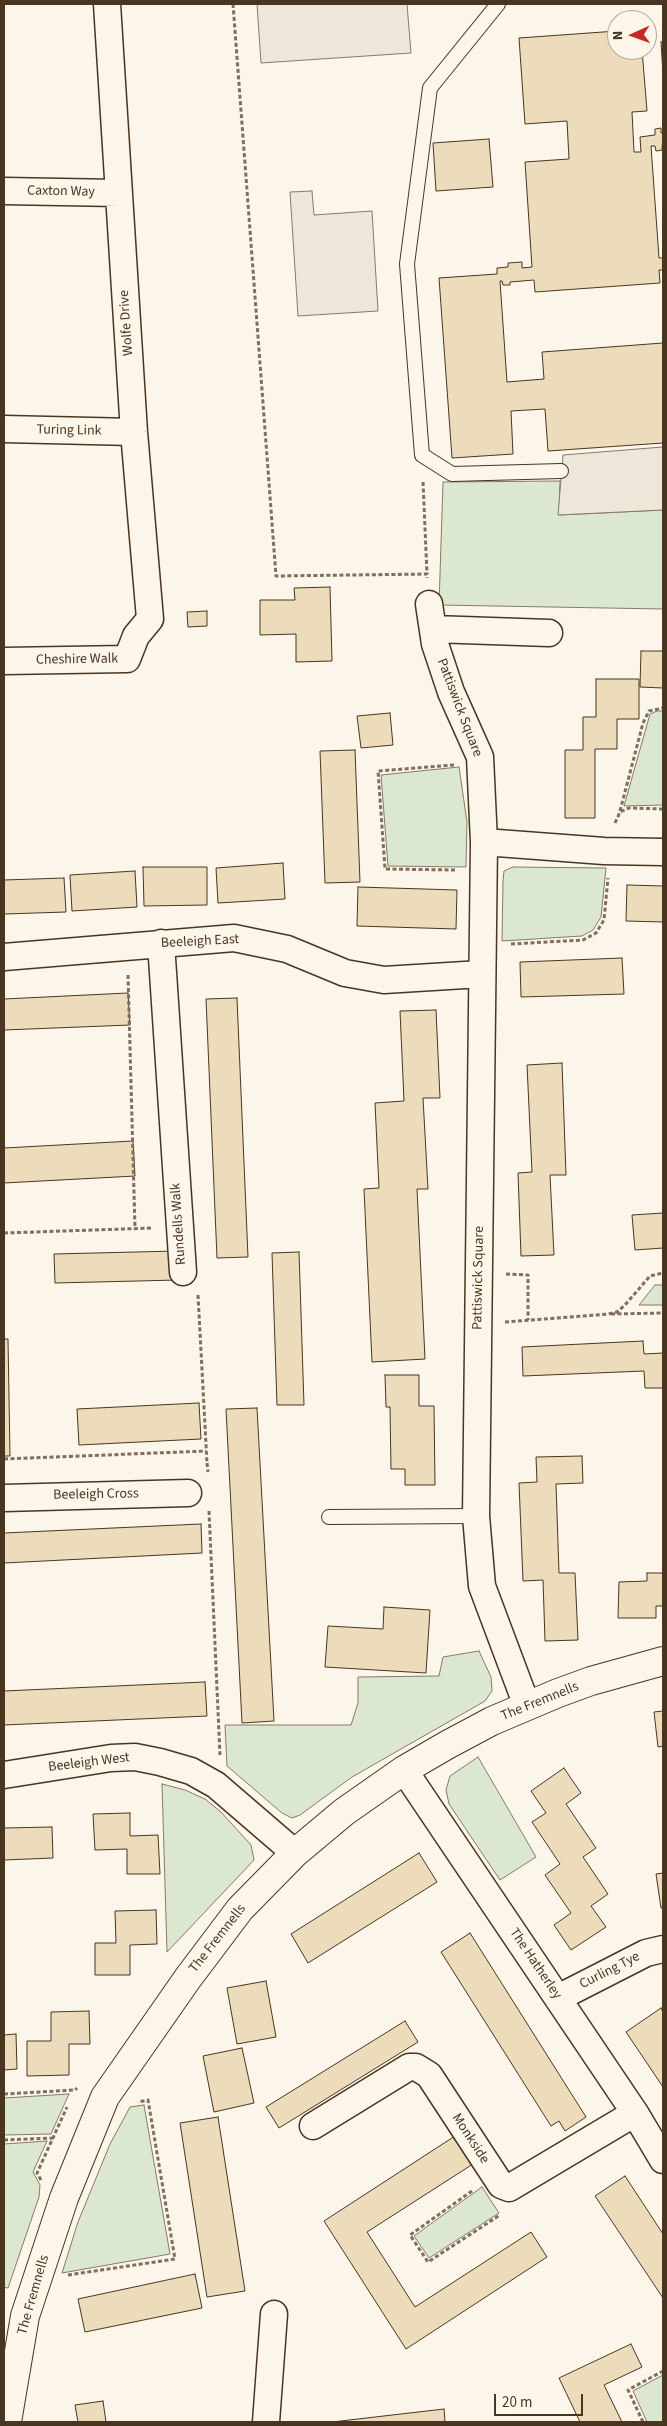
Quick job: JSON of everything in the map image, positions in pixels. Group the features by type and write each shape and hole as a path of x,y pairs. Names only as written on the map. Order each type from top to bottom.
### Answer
{"street":[{"name":"Wolfe Drive","path":"107,4 134,432 150,619 136,636"},
{"name":"Caxton Way","path":"4,192 118,193"},
{"name":"Turing Link","path":"4,429 134,432"},
{"path":"431,617 549,633"},
{"name":"Pattiswick Square","path":"431,617 435,644 452,692 480,757 484,842 476,1516 482,1586 527,1706"},
{"name":"Cheshire Walk","path":"4,661 127,659 136,636"},
{"path":"484,842 604,851 663,852"},
{"name":"Beeleigh East","path":"4,957 234,938 257,941 287,949 345,973 384,980 481,974"},
{"name":"Rundells Walk","path":"161,943 182,1272"},
{"name":"Beeleigh Cross","path":"4,1498 201,1492"},
{"name":"The Fremnells","path":"7,2422 26,2316 64,2198 105,2097 188,1978 240,1909 295,1853 344,1812 404,1770 492,1721 527,1706 591,1681 663,1661"},
{"name":"Beeleigh West","path":"4,1774 111,1758 135,1757 160,1762 191,1772 216,1785 295,1853"},
{"name":"The Hatherley","path":"404,1770 635,2113 663,2160"},
{"name":"Curling Tye","path":"558,1998 646,1953 663,1949"},
{"name":"Monkside","path":"313,2126 409,2067 416,2068 429,2075 501,2185 509,2188 635,2113"},
{"path":"266,2422 274,2314"}],"lane":[{"path":"498,4 430,88 407,264 422,455 452,474 561,471"},
{"path":"329,1517 476,1516"}],"path":[{"path":"233,4 276,576 427,574"},
{"path":"422,455 427,574 431,617"},
{"path":"614,826 620,812 643,723 649,711 663,708"},
{"path":"460,765 378,771 384,869 460,870"},
{"path":"620,812 629,808 663,809"},
{"path":"509,944 583,940 596,933 604,920 609,874"},
{"path":"128,969 135,1229"},
{"path":"4,1234 160,1228"},
{"path":"502,1267 503,1274 528,1275 528,1320"},
{"name":"Rundells Walk","path":"182,1272 198,1287 207,1463 201,1492 220,1759"},
{"path":"608,1314 616,1312 625,1305 650,1276 663,1273"},
{"path":"500,1323 608,1314 663,1313"},
{"path":"4,1459 206,1452"},
{"path":"201,1492 207,1463"},
{"path":"67,2276 175,2258 148,2100 133,2102"},
{"path":"4,2140 53,2138"},
{"path":"475,2189 410,2235 428,2262 502,2214"},
{"path":"642,2422 628,2390 663,2371"}],"green space":[{"path":"560,481 559,515 663,510 663,609 439,605 443,482"},
{"path":"663,711 663,805 624,806 650,714"},
{"path":"459,767 467,822 466,867 388,866 381,775"},
{"path":"513,867 606,868 601,917 593,930 582,936 502,941 504,871"},
{"path":"655,1285 663,1285 663,1305 639,1305"},
{"path":"479,1651 491,1677 492,1691 485,1701 352,1777 300,1815 292,1818 282,1813 227,1766 225,1725 351,1725 358,1703 358,1677 439,1676 443,1657"},
{"path":"478,1757 536,1857 500,1880 449,1804 446,1790 450,1776"},
{"path":"162,1784 185,1790 205,1799 221,1812 251,1845 254,1860 167,1952"},
{"path":"69,2094 51,2134 4,2135 4,2098"},
{"path":"144,2105 170,2254 62,2273 78,2222 110,2144 130,2107"},
{"path":"47,2141 33,2172 40,2185 39,2197 8,2288 4,2287 4,2144"},
{"path":"482,2187 499,2213 429,2258 414,2236"},
{"path":"663,2375 663,2422 647,2422 633,2391"}],"shaded area":[{"path":"257,4 407,4 411,53 261,63"},
{"path":"312,191 314,215 372,211 378,311 298,316 290,192"},
{"path":"663,447 663,510 558,515 563,455"}],"building":[{"path":"607,32 607,60 643,60 647,111 632,112 634,152 641,152 640,137 655,135 655,129 661,128 661,133 663,133 662,150 656,151 655,146 651,146 659,258 663,258 663,270 659,270 660,283 535,292 534,280 510,282 510,285 503,285 502,281 500,281 507,382 544,379 542,352 663,343 663,443 548,451 545,409 511,411 513,454 452,458 439,278 497,274 497,268 508,267 508,263 522,262 522,268 532,267 525,162 569,159 567,121 525,124 519,38"},
{"path":"661,42 663,42 663,74"},
{"path":"489,139 493,187 436,191 433,143"},
{"path":"330,587 332,661 296,662 296,634 260,635 260,600 295,600 294,588"},
{"path":"207,611 207,626 188,627 187,612"},
{"path":"641,651 663,651 663,688 640,687"},
{"path":"596,679 639,679 639,719 617,719 617,749 595,749 595,818 565,818 565,750 583,750 583,717 596,717"},
{"path":"390,713 393,745 361,748 357,716"},
{"path":"355,750 360,882 325,883 320,751"},
{"path":"283,863 285,899 218,903 216,868"},
{"path":"143,867 207,867 207,905 144,906"},
{"path":"135,871 137,907 72,911 70,875"},
{"path":"64,878 66,912 4,914 4,880"},
{"path":"627,885 663,886 663,922 626,921"},
{"path":"358,887 457,890 456,929 357,926"},
{"path":"622,958 624,994 521,997 520,962"},
{"path":"128,993 130,1025 4,1030 4,999"},
{"path":"237,998 248,1257 217,1258 206,999"},
{"path":"436,1010 440,1098 423,1098 428,1189 417,1189 425,1359 372,1362 364,1189 379,1188 375,1103 404,1101 400,1011"},
{"path":"562,1063 566,1175 550,1175 554,1255 521,1256 518,1173 532,1172 527,1065"},
{"path":"133,1141 135,1176 4,1183 4,1148"},
{"path":"663,1213 663,1248 635,1250 632,1215"},
{"path":"177,1251 178,1280 55,1283 54,1254"},
{"path":"299,1252 304,1405 277,1405 272,1253"},
{"path":"4,1339 8,1339 10,1456 4,1456"},
{"path":"643,1341 644,1354 663,1353 663,1388 645,1388 644,1371 523,1376 522,1347"},
{"path":"385,1375 419,1375 419,1406 434,1406 435,1485 405,1485 405,1469 391,1469 390,1407 386,1407"},
{"path":"199,1403 201,1439 79,1445 77,1409"},
{"path":"257,1408 274,1721 242,1723 226,1409"},
{"path":"582,1456 583,1483 556,1484 559,1573 575,1573 578,1640 545,1641 543,1580 523,1581 519,1483 537,1482 536,1457"},
{"path":"201,1524 202,1553 4,1563 4,1533"},
{"path":"647,1573 663,1573 663,1606 656,1606 656,1618 618,1618 619,1582 647,1581"},
{"path":"384,1607 430,1610 426,1673 325,1667 328,1626 383,1629"},
{"path":"205,1682 207,1716 4,1725 4,1691"},
{"path":"663,1711 663,1746 658,1747 654,1712"},
{"path":"564,1768 581,1793 566,1804 596,1848 583,1857 608,1894 591,1906 606,1927 571,1950 554,1925 571,1913 545,1875 560,1864 532,1822 546,1813 531,1791"},
{"path":"130,1813 130,1836 158,1835 160,1874 127,1874 127,1849 95,1850 93,1814"},
{"path":"52,1827 53,1858 4,1860 4,1828"},
{"path":"419,1853 437,1882 308,1963 291,1934"},
{"path":"663,1873 663,1908 661,1908 656,1874"},
{"path":"156,1910 157,1944 130,1945 130,1975 95,1975 95,1943 116,1943 115,1911"},
{"path":"470,1933 586,2117 565,2131 559,2121 551,2126 441,1952"},
{"path":"266,1981 276,2037 237,2044 227,1988"},
{"path":"661,2008 663,2012 663,2087 626,2032"},
{"path":"89,2011 90,2044 69,2044 69,2075 27,2076 27,2041 51,2041 51,2012"},
{"path":"405,2021 418,2042 279,2128 266,2107"},
{"path":"16,2034 17,2069 4,2070 4,2035"},
{"path":"242,2048 254,2103 214,2112 203,2056"},
{"path":"218,2117 245,2291 207,2297 180,2123"},
{"path":"455,2136 473,2164 367,2232 415,2307 531,2232 547,2257 406,2349 324,2221"},
{"path":"625,2176 663,2234 663,2298 595,2196"},
{"path":"195,2274 202,2308 85,2332 78,2299"},
{"path":"631,2344 642,2367 604,2385 622,2422 580,2422 559,2378"},
{"path":"103,2401 106,2422 78,2422 75,2405"},
{"path":"444,2409 445,2422 332,2422"}]}
